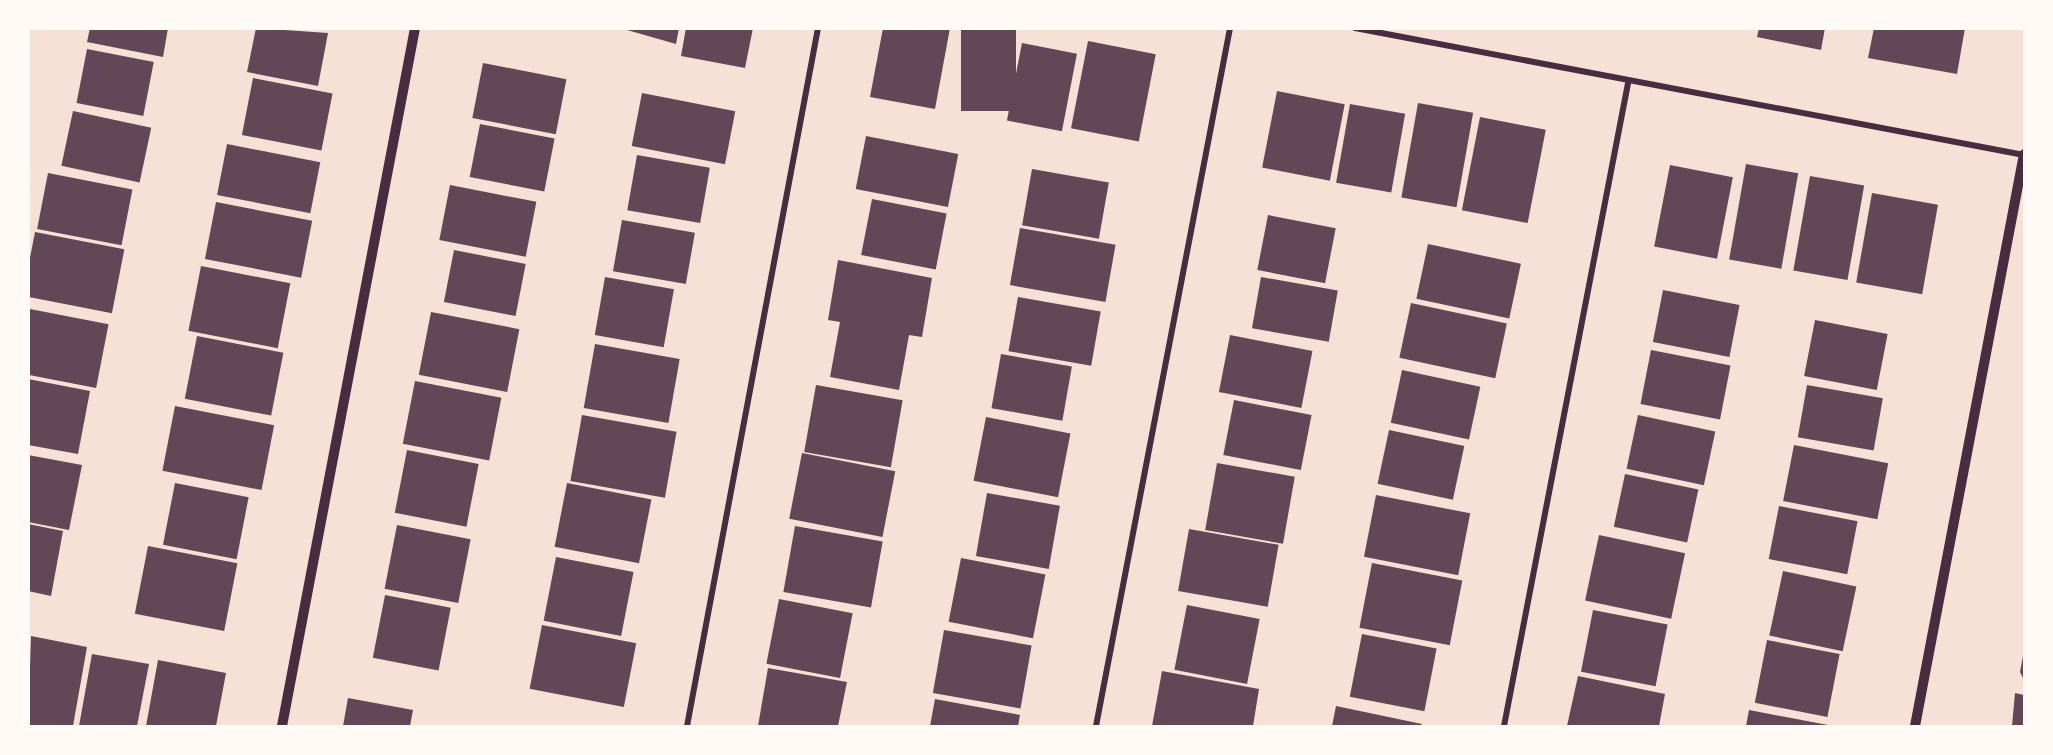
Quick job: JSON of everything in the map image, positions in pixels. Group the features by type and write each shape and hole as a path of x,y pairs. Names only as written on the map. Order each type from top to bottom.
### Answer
{"street":[{"path":"282,726 416,28"},
{"path":"687,726 818,28"},
{"path":"1096,726 1230,28"},
{"path":"1355,28 1629,83 2024,154 1915,726"},
{"path":"1504,726 1629,83"}],"building":[{"path":"90,28 168,28 163,57 87,42"},
{"path":"256,28 328,33 318,86 247,72"},
{"path":"620,28 679,28 676,44"},
{"path":"686,28 753,28 745,68 681,56"},
{"path":"883,28 950,28 935,109 870,97"},
{"path":"961,28 1016,28 1016,111 961,111"},
{"path":"1759,28 1825,28 1821,50 1757,37"},
{"path":"1874,28 1965,28 1957,74 1868,58"},
{"path":"1088,41 1156,54 1139,142 1071,128"},
{"path":"1022,43 1077,54 1062,131 1007,121"},
{"path":"87,49 154,62 143,116 77,103"},
{"path":"483,63 566,79 556,134 472,118"},
{"path":"253,78 333,93 321,150 242,135"},
{"path":"1277,91 1345,104 1330,181 1262,168"},
{"path":"642,93 735,111 725,164 632,146"},
{"path":"1418,103 1473,113 1456,207 1401,198"},
{"path":"1350,104 1405,114 1391,193 1336,183"},
{"path":"73,111 151,128 140,182 61,166"},
{"path":"1480,117 1546,130 1528,223 1462,210"},
{"path":"480,124 555,139 544,192 470,177"},
{"path":"866,136 958,154 948,207 856,189"},
{"path":"227,144 320,162 310,213 217,195"},
{"path":"637,155 710,168 700,223 627,210"},
{"path":"1746,164 1798,173 1781,269 1729,260"},
{"path":"1670,165 1733,177 1717,259 1654,246"},
{"path":"1032,169 1109,183 1099,239 1022,225"},
{"path":"48,173 132,189 122,245 37,229"},
{"path":"1810,176 1864,186 1847,280 1793,271"},
{"path":"450,185 536,202 526,257 439,240"},
{"path":"1872,193 1938,205 1922,294 1856,283"},
{"path":"872,199 947,214 936,269 861,255"},
{"path":"216,202 312,221 301,278 205,259"},
{"path":"1268,215 1336,228 1325,283 1257,270"},
{"path":"622,220 695,233 686,284 613,271"},
{"path":"1020,228 1116,245 1105,302 1010,285"},
{"path":"35,232 124,249 112,313 28,297 28,268"},
{"path":"1428,244 1521,264 1509,319 1416,299"},
{"path":"454,250 526,264 516,316 444,302"},
{"path":"838,260 932,278 922,337 909,335 899,390 830,377 840,322 828,320"},
{"path":"201,266 290,283 278,348 188,331"},
{"path":"605,277 674,289 664,347 595,335"},
{"path":"1261,277 1338,291 1329,342 1252,328"},
{"path":"1663,290 1740,305 1729,357 1653,342"},
{"path":"1018,297 1101,312 1091,366 1008,351"},
{"path":"1411,303 1507,323 1495,378 1399,358"},
{"path":"30,309 109,324 96,388 28,375"},
{"path":"431,312 519,329 507,392 419,375"},
{"path":"1815,320 1888,334 1877,390 1804,376"},
{"path":"1230,335 1312,351 1301,408 1219,392"},
{"path":"197,336 283,353 271,416 185,399"},
{"path":"595,344 680,359 668,423 584,408"},
{"path":"1651,350 1731,365 1720,419 1641,404"},
{"path":"1001,354 1072,367 1062,421 991,408"},
{"path":"1402,370 1480,387 1469,439 1391,423"},
{"path":"28,379 90,391 78,454 28,445"},
{"path":"415,381 501,398 489,461 403,444"},
{"path":"816,385 903,400 891,467 804,452"},
{"path":"1807,385 1883,398 1874,451 1798,437"},
{"path":"1234,400 1312,415 1301,470 1223,455"},
{"path":"175,406 274,425 262,490 162,471"},
{"path":"582,415 677,432 665,498 570,481"},
{"path":"1638,415 1715,431 1704,485 1627,469"},
{"path":"986,417 1070,433 1058,497 974,481"},
{"path":"1389,430 1464,446 1453,500 1378,484"},
{"path":"1794,445 1888,463 1877,519 1783,501"},
{"path":"407,450 479,464 466,527 395,513"},
{"path":"802,453 895,471 882,537 789,519"},
{"path":"28,455 82,465 69,530 28,522"},
{"path":"1217,463 1295,477 1283,544 1205,530"},
{"path":"1625,474 1698,490 1687,542 1614,527"},
{"path":"175,483 249,497 237,559 163,545"},
{"path":"567,483 651,499 639,563 555,547"},
{"path":"987,493 1060,506 1049,569 976,556"},
{"path":"1376,495 1470,513 1458,575 1364,557"},
{"path":"1779,506 1858,521 1847,574 1769,559"},
{"path":"28,524 63,531 51,596 28,591"},
{"path":"397,525 471,539 458,603 385,589"},
{"path":"795,526 883,541 871,607 783,592"},
{"path":"1189,529 1279,545 1268,607 1178,591"},
{"path":"1599,535 1685,553 1671,619 1585,601"},
{"path":"148,546 237,563 224,631 135,614"},
{"path":"556,557 634,572 621,636 544,621"},
{"path":"961,558 1045,574 1033,638 949,622"},
{"path":"1372,563 1462,581 1450,645 1359,628"},
{"path":"1783,571 1856,587 1843,651 1769,636"},
{"path":"385,595 451,608 439,671 373,658"},
{"path":"779,599 853,613 840,678 766,664"},
{"path":"1187,605 1260,619 1247,684 1174,670"},
{"path":"1593,610 1668,625 1656,686 1581,672"},
{"path":"542,625 636,643 624,707 530,689"},
{"path":"944,630 1032,645 1021,708 933,693"},
{"path":"1362,634 1437,649 1424,711 1350,697"},
{"path":"31,636 87,647 73,726 28,726"},
{"path":"1767,640 1840,654 1827,717 1755,703"},
{"path":"92,654 149,664 137,726 79,726"},
{"path":"2024,656 2024,680 2020,672"},
{"path":"158,660 226,673 216,726 146,726"},
{"path":"768,668 847,682 838,726 758,726"},
{"path":"1162,671 1259,689 1253,726 1152,726"},
{"path":"1578,676 1665,694 1659,726 1567,726"},
{"path":"2015,693 2024,695 2024,726 2012,726"},
{"path":"348,698 413,710 410,726 343,726"},
{"path":"935,699 1020,715 1018,726 930,726"},
{"path":"1336,706 1422,724 1421,726 1332,726"},
{"path":"1749,710 1828,725 1828,726 1746,726"}]}
